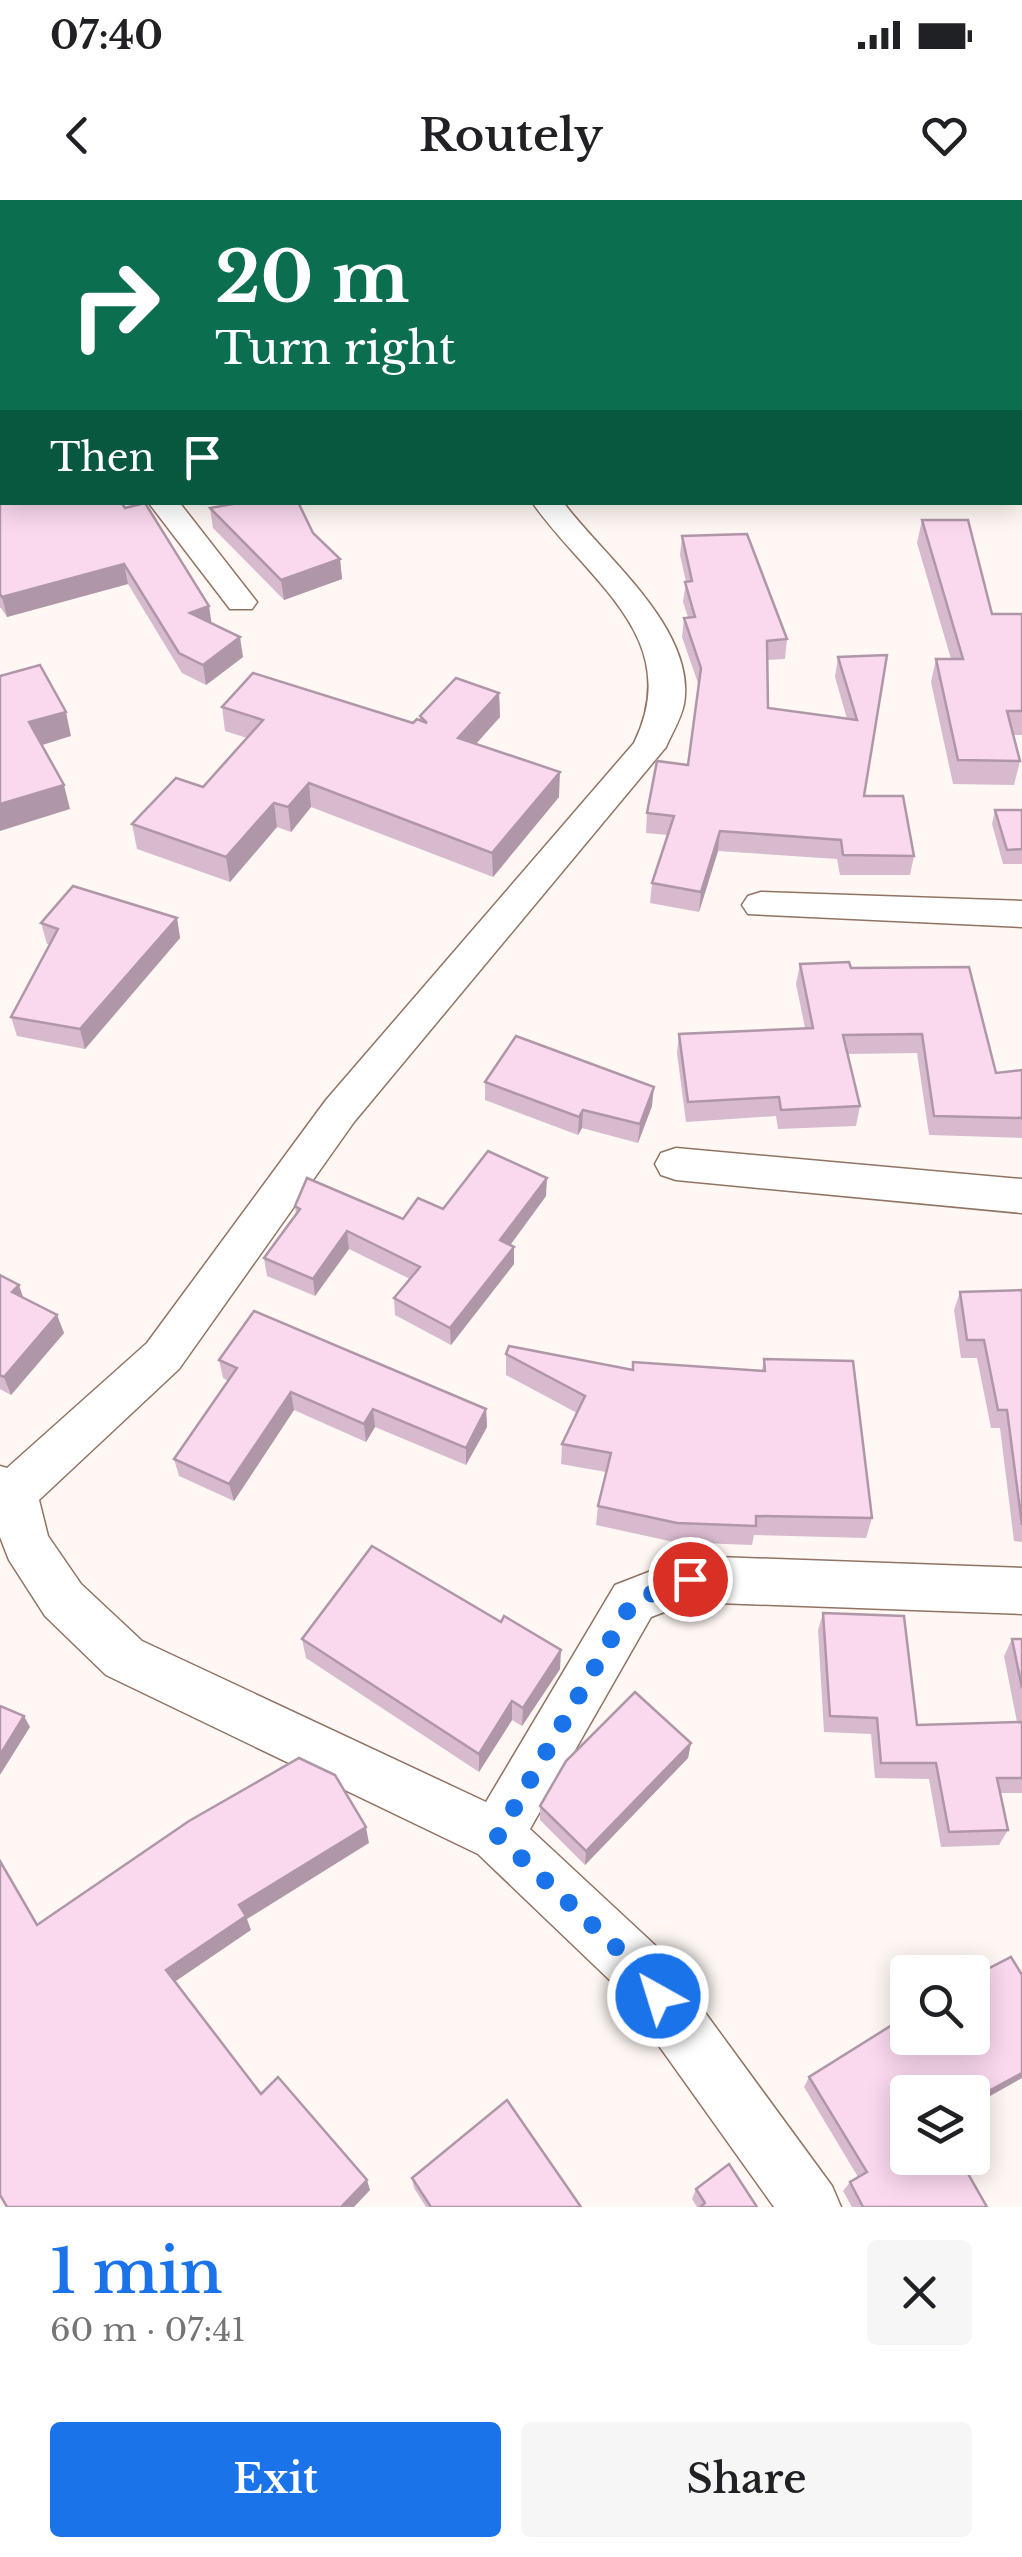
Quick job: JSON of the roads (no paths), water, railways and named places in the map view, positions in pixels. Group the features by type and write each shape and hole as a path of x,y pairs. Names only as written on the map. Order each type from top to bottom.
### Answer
{"street":[{"path":"165,505 242,602"},
{"path":"551,505 616,578 658,641 668,700 649,748 340,1111 163,1356 6,1490 26,1544 54,1586 124,1658 498,1836 637,1967 812,2207"},
{"path":"761,905 1022,914"},
{"path":"676,1164 1022,1196"},
{"path":"498,1836 633,1601 690,1579 1022,1591"}]}
